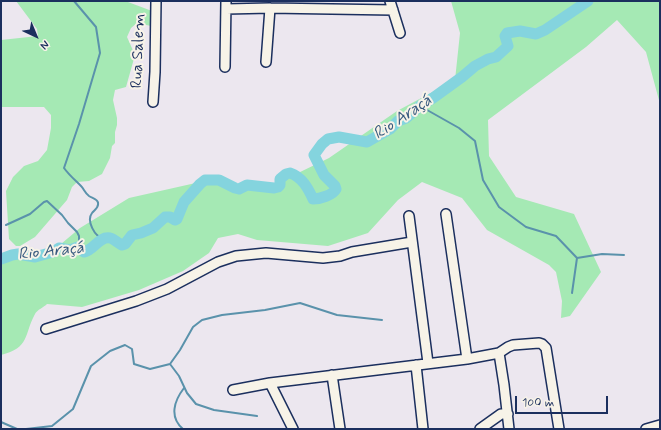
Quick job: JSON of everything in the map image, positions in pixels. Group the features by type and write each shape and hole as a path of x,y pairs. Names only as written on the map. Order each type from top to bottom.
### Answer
{"street":[{"name":"Rua Salem","path":"153,102 156,1"},
{"path":"226,67 226,5 270,8 391,5 400,33"},
{"path":"266,62 270,8"},
{"path":"446,214 466,358"},
{"path":"409,216 428,363"},
{"path":"46,329 136,301 167,289 218,262 236,256 266,253 324,258 412,242"},
{"path":"233,390 270,383 466,358 499,353 513,345 539,344 546,348 560,429"},
{"path":"499,353 504,378 509,429"},
{"path":"416,365 423,429"},
{"path":"332,375 340,429"},
{"path":"270,383 293,429"},
{"path":"480,429 501,414 508,414"},
{"path":"646,429 660,425"}],"green space":[{"path":"16,1 115,1 128,2 152,11 151,26 137,23 131,28 127,37 135,55 126,87 115,90 113,100 117,125 115,132 115,143 112,146 110,158 102,174 89,181 77,182 72,187 67,200 35,237 20,246 16,246 9,239 6,191 13,177 24,166 38,161 47,150 51,128 51,115 44,107 1,107 1,40 38,36 37,29"},
{"path":"451,1 660,1 660,104 646,52 617,20 586,47 488,120 489,156 516,197 574,214 601,272 570,316 561,318 562,301 556,272 549,265 487,230 462,198 422,182 398,200 368,233 328,246 257,240 238,234 218,238 209,253 183,271 139,290 82,307 47,304 35,314 22,344 10,352 1,355 1,258 8,254 55,249 80,228 129,198 209,180 265,189 329,158 397,111 455,80 460,33"}],"waterway":[{"path":"74,1 96,27 100,53 64,168 88,195 98,202 98,206 90,216 90,220 94,232 103,238"},
{"name":"Rio Araçá","path":"1,259 18,254 35,257 53,252 59,248 70,250 78,247 84,252 88,251 106,238 110,238 122,245 125,244 132,235 153,228 165,217 170,217 175,220 177,219 184,202 205,180 219,180 239,189 247,185 274,188 280,185 280,179 286,174 290,173 301,180 307,187 313,199 326,196 336,189 324,175 314,155 322,144 328,139 339,137 367,142 390,129 398,121 406,118 475,66 488,59 496,57 508,46 505,36 507,33 520,31 536,34 545,30 588,1"},
{"path":"420,106 459,128 475,141 483,180 499,207 526,227 556,236 577,258 572,293"},
{"path":"6,225 30,214 47,201 77,232 79,236 79,248"},
{"path":"577,258 602,254 624,255"},
{"path":"26,429 52,426 73,409 91,366 110,351 125,345 132,349 134,364 150,369 170,364 193,327 202,320 222,315 265,310 300,303 337,315 382,320"},
{"path":"170,364 179,376 187,393 196,404 214,410 257,416"},
{"path":"183,429 176,419 174,409 184,388"},
{"path":"1,422 17,429"}]}
